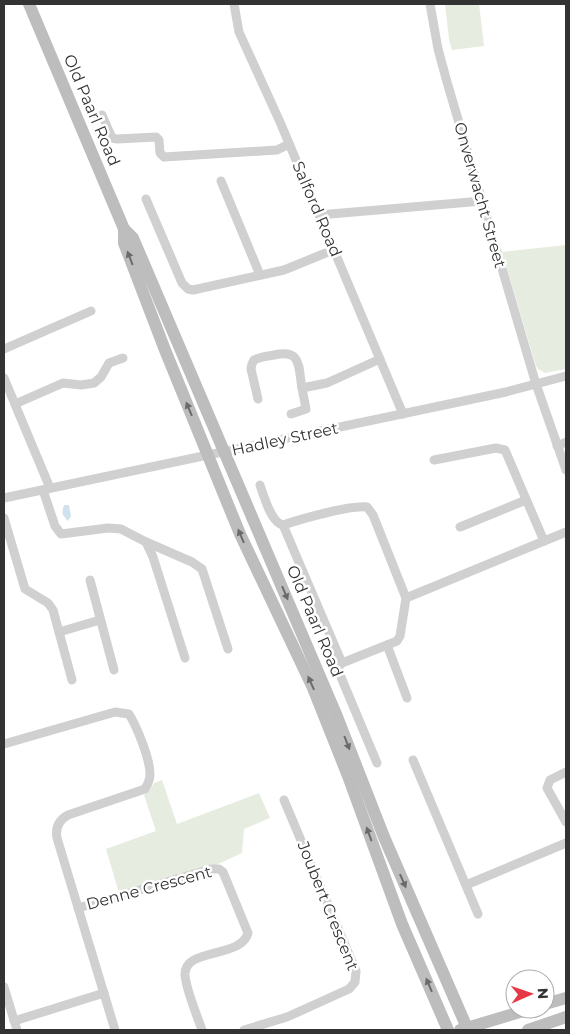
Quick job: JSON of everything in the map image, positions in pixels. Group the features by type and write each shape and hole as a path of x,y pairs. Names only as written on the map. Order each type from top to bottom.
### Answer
{"main road":[{"name":"Old Paarl Road","path":"29,4 124,229 124,243 165,350 262,582 313,688 348,776 402,924 448,1030"},
{"name":"Old Paarl Road","path":"124,229 134,238 336,714 384,837 465,1030"},
{"path":"465,1030 505,1017"},
{"path":"528,1030 566,1017"}],"street":[{"name":"Salford Road","path":"234,4 239,32 290,144 403,414"},
{"name":"Onverwacht Street","path":"430,4 441,62 536,384 556,446 566,470"},
{"path":"102,115 112,138 156,137 159,140 160,154 166,158 276,150 290,144"},
{"path":"221,181 260,275"},
{"path":"146,199 182,283 186,288 193,290 287,269 334,250"},
{"path":"319,215 482,201"},
{"path":"4,349 91,311"},
{"path":"258,400 251,366 252,362 256,358 286,353 292,354 297,361 306,409 291,414"},
{"path":"15,404 62,383 81,385 94,383 101,377 109,363 123,358"},
{"path":"302,388 324,384 380,359"},
{"name":"Hadley Street","path":"4,498 403,414 566,376"},
{"path":"4,378 46,489 55,526 61,534 115,528 127,531 202,568 228,649"},
{"path":"556,446 566,442"},
{"path":"434,460 496,448 502,449 506,452 544,541"},
{"path":"260,485 274,520 279,525 358,507 366,507 373,514 406,598 400,638 342,663 338,670 377,763"},
{"path":"460,527 526,500"},
{"path":"4,518 25,589 50,606 72,680"},
{"path":"283,525 342,663"},
{"path":"406,598 566,532"},
{"path":"146,542 153,557 185,658"},
{"path":"90,580 114,670"},
{"path":"59,632 100,620"},
{"path":"387,645 407,698"},
{"path":"4,744 110,713 123,712 129,714 136,727 150,772 149,784 139,792 68,815 60,821 56,830 115,1030"},
{"path":"413,760 478,914"},
{"path":"566,772 552,778 547,785 548,792 566,822"},
{"name":"Joubert Crescent","path":"244,1030 306,1009 349,989 356,978 356,971 284,800"},
{"path":"466,885 566,843"},
{"name":"Denne Crescent","path":"78,908 211,869 220,869 223,872 248,933 246,939 238,945 193,960 187,966 186,978 202,1030"},
{"path":"4,987 16,1030"},
{"path":"14,1021 104,993"}],"shaded area":[{"path":"445,4 479,4 484,46 452,50"},
{"path":"566,245 566,369 545,373 536,366 502,252"},
{"path":"162,780 177,824 259,793 270,818 244,829 242,853 216,865 119,893 106,849 156,831 144,795 154,783"}],"water":[{"path":"64,505 69,505 71,517 67,521 62,512"}]}
